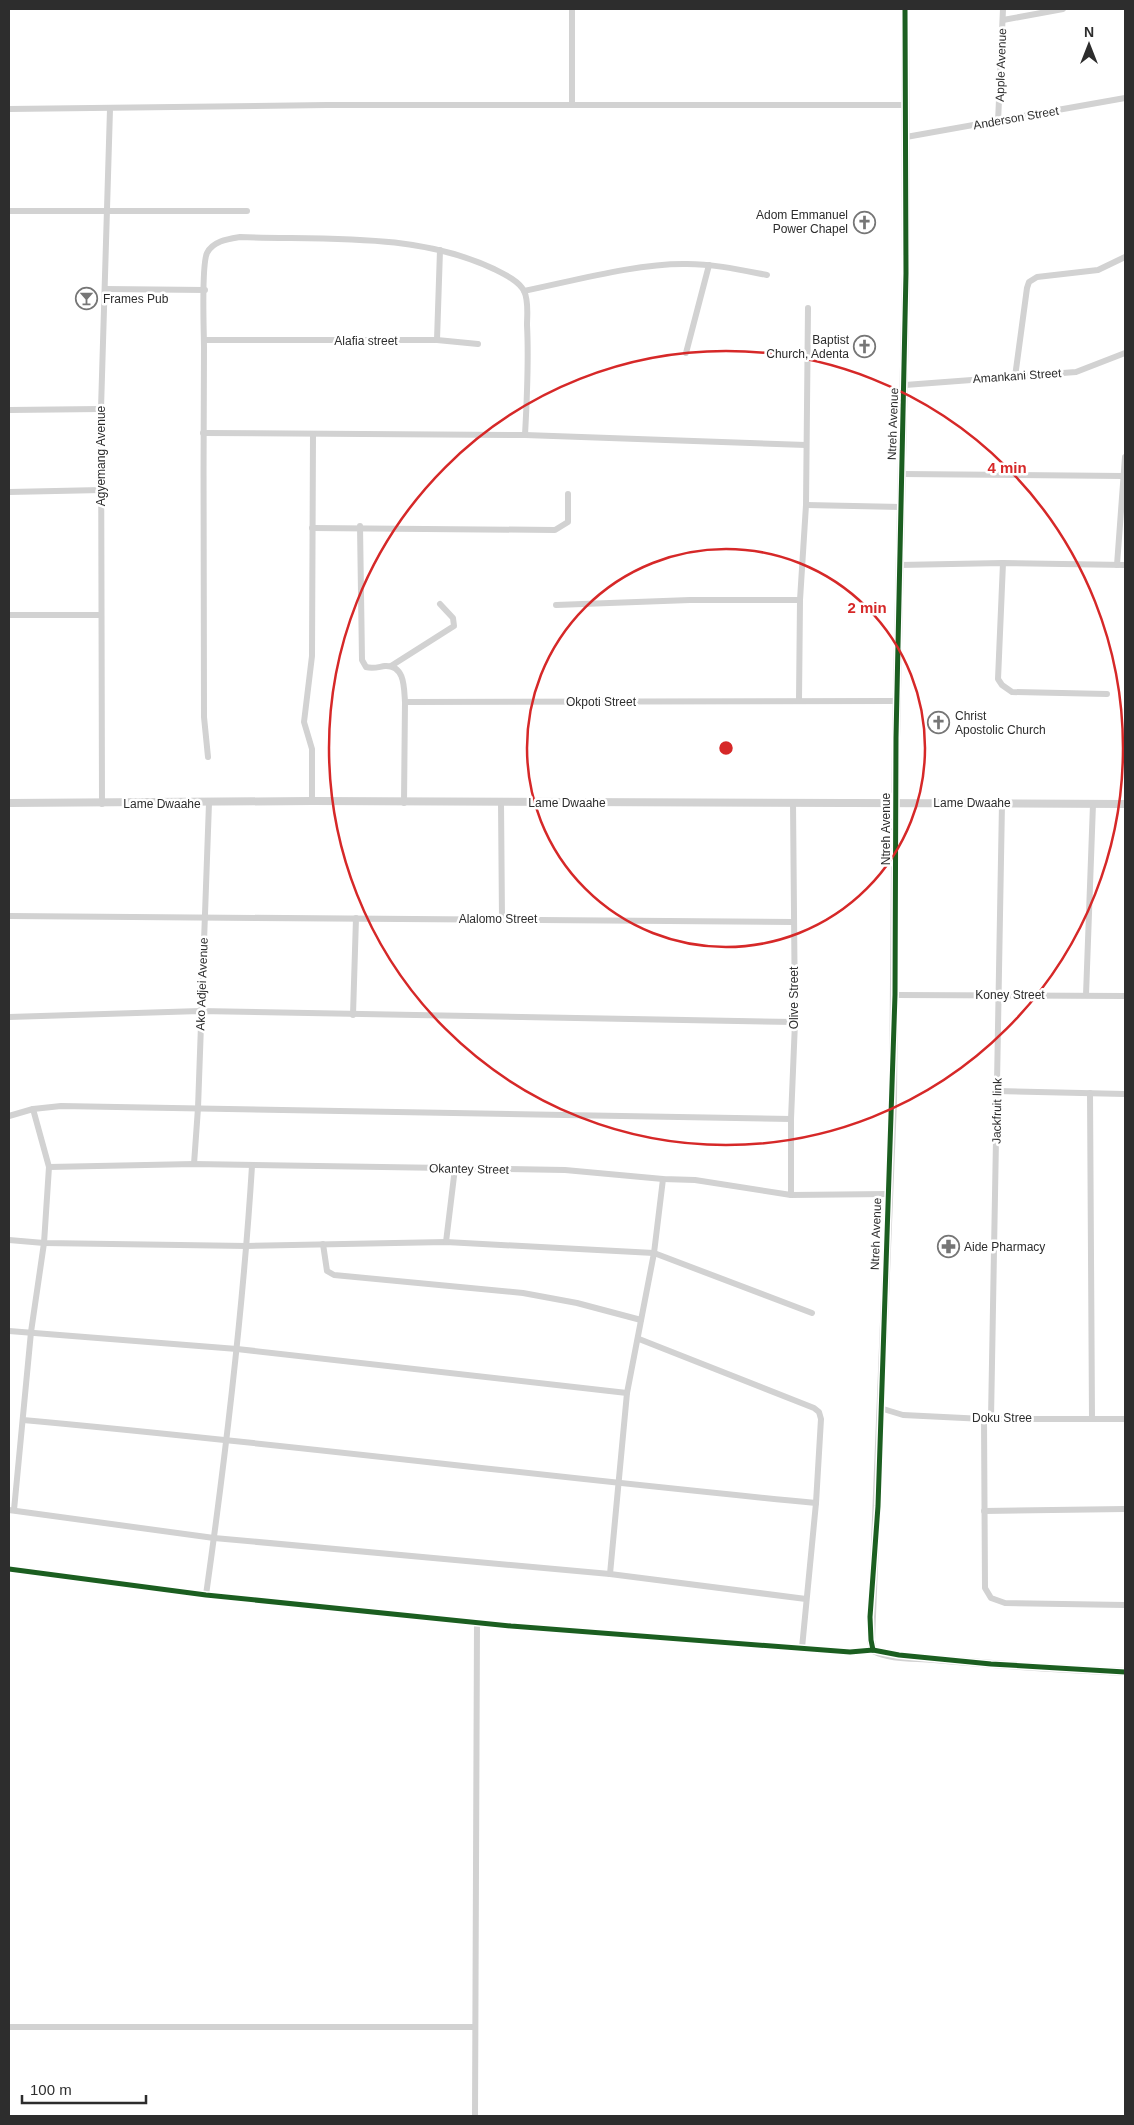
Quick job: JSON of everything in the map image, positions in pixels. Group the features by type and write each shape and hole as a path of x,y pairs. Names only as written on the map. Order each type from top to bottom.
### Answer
{"street":[{"path":"572,9 572,104"},
{"name":"Ntreh Avenue","path":"874,1650 871,1640 870,1617 878,1506 895,995 896,701 905,385 905,9"},
{"name":"Apple Avenue","path":"998,122 1003,9"},
{"path":"1003,20 1064,9"},
{"name":"Anderson Street","path":"906,137 1125,98"},
{"path":"9,109 336,105 905,105"},
{"name":"Agyemang Avenue","path":"102,804 100,615 101,409 110,109"},
{"path":"9,211 247,211"},
{"path":"208,757 204,717 203,433 206,254 217,243 225,239 385,242 440,250 479,262 501,272 516,281 524,291 528,366 525,436"},
{"path":"437,340 440,250"},
{"path":"1015,376 1026,288 1029,282 1037,277 1098,270 1125,257"},
{"path":"524,291 636,269 685,263 767,275"},
{"path":"686,353 709,265"},
{"path":"105,289 205,290"},
{"path":"799,700 800,600 806,505 808,308"},
{"name":"Alafia street","path":"204,340 437,340 478,344"},
{"name":"Amankani Street","path":"905,385 1076,372 1125,352"},
{"path":"9,410 101,409"},
{"path":"203,433 525,436 806,444"},
{"path":"312,802 312,749 306,733 304,708 310,687 312,656 313,434"},
{"path":"1118,565 1125,457"},
{"path":"902,474 1123,476"},
{"path":"9,492 102,490"},
{"path":"312,528 360,526 554,530 568,522 568,494"},
{"path":"806,505 901,507"},
{"path":"360,526 362,660 366,667 391,666 454,626 453,618 440,604"},
{"path":"1003,563 998,679 1002,686 1012,692 1107,694"},
{"path":"900,565 1003,563 1125,565"},
{"path":"556,605 690,600 800,600"},
{"path":"9,614 100,615"},
{"path":"391,666 398,669 403,679 405,702 404,803"},
{"name":"Okpoti Street","path":"405,702 896,701"},
{"name":"Lame Dwaahe","path":"9,803 793,802 1125,804"},
{"name":"Olive Street","path":"791,1195 794,1022 793,802"},
{"name":"Ako Adjei Avenue","path":"194,1164 198,1108 209,803"},
{"path":"501,803 502,919"},
{"name":"Jackfruit link","path":"1002,803 997,1091 984,1511 985,1588 991,1598 1004,1603 1125,1605"},
{"path":"1086,995 1093,804"},
{"name":"Alalomo Street","path":"9,916 793,922"},
{"path":"354,1015 356,918"},
{"name":"Koney Street","path":"895,995 1125,996"},
{"path":"9,1018 200,1011 794,1022"},
{"path":"997,1091 1125,1094"},
{"path":"1090,1093 1092,1418"},
{"path":"9,1116 60,1106 791,1119"},
{"path":"33,1110 49,1167 44,1243 31,1332 23,1420 11,1510 214,1538 610,1574 806,1599"},
{"name":"Okantey Street","path":"49,1167 194,1164 565,1170 695,1180 791,1195 888,1194"},
{"path":"206,1595 237,1349 247,1246 252,1166"},
{"path":"446,1242 455,1168"},
{"path":"610,1574 627,1393 639,1339 654,1253 663,1179"},
{"path":"9,1240 44,1243 247,1246 359,1242 446,1242 654,1253 812,1313"},
{"path":"323,1244 327,1271 334,1275 524,1293 577,1303 642,1320"},
{"path":"9,1331 237,1349 627,1393"},
{"path":"639,1339 819,1412 821,1419 816,1503 802,1648"},
{"name":"Doku Stree","path":"880,1408 903,1415 987,1419 1125,1419"},
{"path":"23,1420 227,1439 619,1484 816,1503"},
{"path":"984,1511 1125,1509"},
{"path":"9,1569 206,1595 477,1622 850,1652 874,1650 899,1656 1125,1672"},
{"path":"475,2116 477,1622"},
{"path":"9,2027 475,2027"}],"cycle path":[{"path":"873,1650 870,1617 878,1506 895,995 896,738 906,273 905,9"},
{"path":"9,1569 206,1595 511,1626 850,1652 873,1650 899,1655 991,1664 1125,1672"}],"place":[{"name":"Adom Emmanuel Power Chapel","path":"864,222"},
{"name":"Frames Pub","path":"87,299"},
{"name":"Baptist Church, Adenta","path":"865,347"},
{"name":"Christ Apostolic Church","path":"939,723"},
{"name":"Aide Pharmacy","path":"948,1247"}]}
